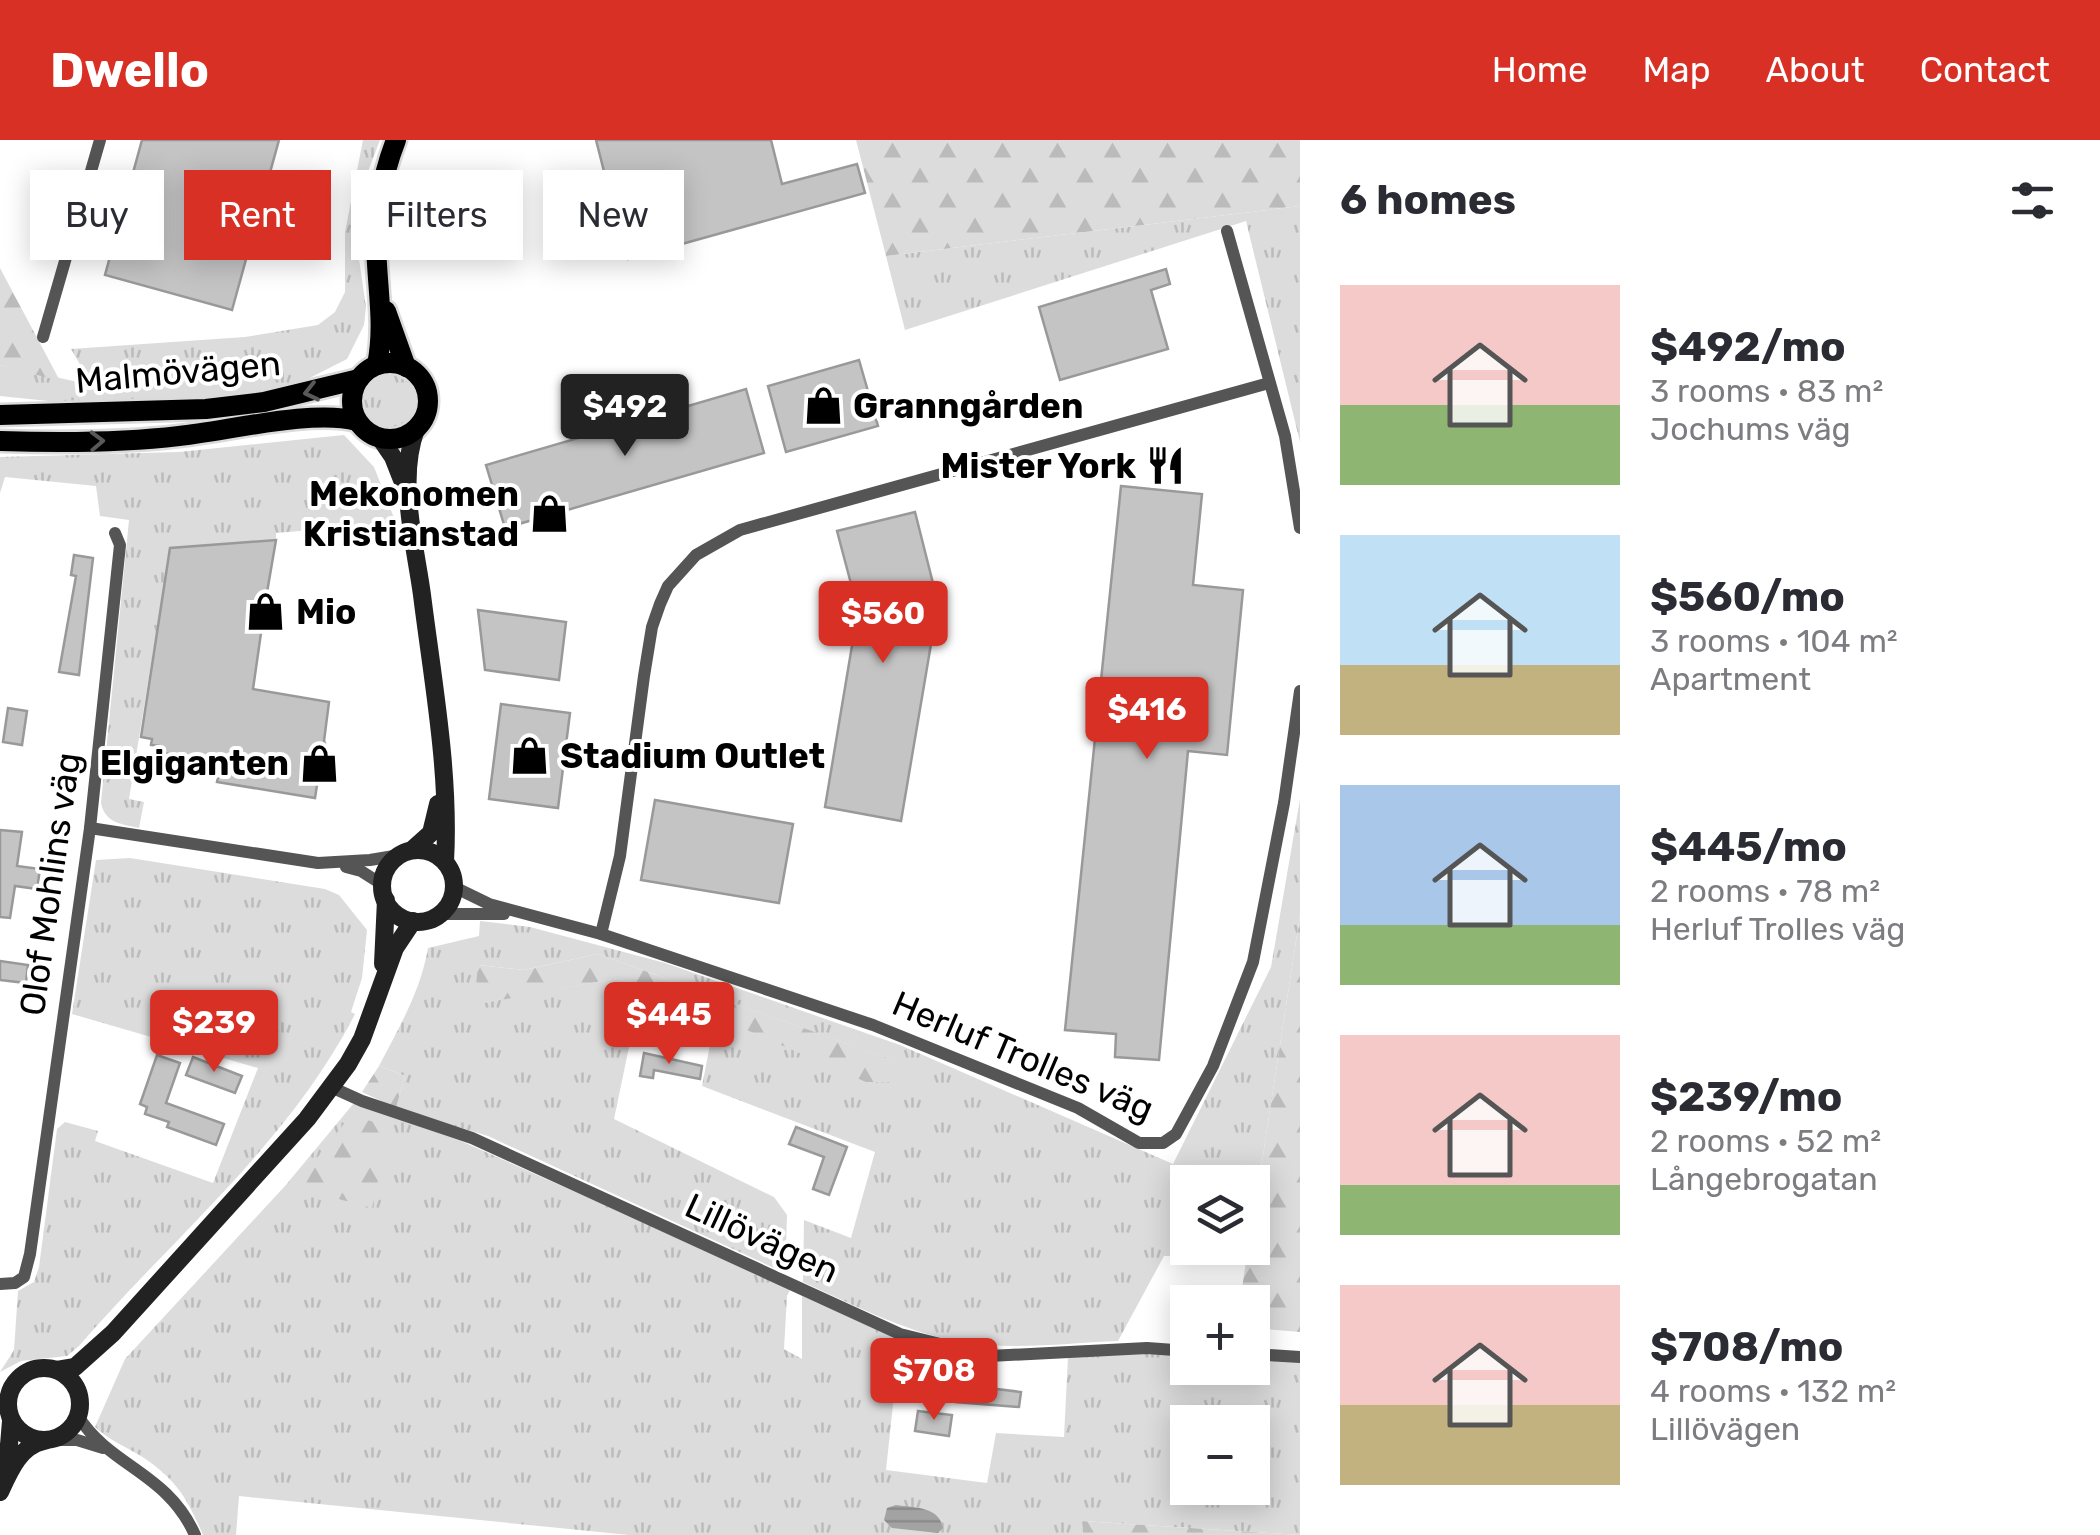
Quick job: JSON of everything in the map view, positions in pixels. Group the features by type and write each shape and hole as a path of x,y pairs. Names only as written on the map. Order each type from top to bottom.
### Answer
{"main road":[{"path":"377,365 382,330 376,266 378,212 396,140"},
{"path":"380,290 406,367"},
{"path":"409,500 393,457 380,438 357,421 352,400 359,379 377,365 387,363 406,367 420,379 427,395 426,414 416,428 408,454 409,500 442,764 445,862"},
{"name":"Malmövägen","path":"0,412 158,412 250,404 359,379"},
{"name":"Malmövägen","path":"0,441 118,440 204,434 314,418 357,421"},
{"path":"380,438 399,438 416,428"},
{"path":"382,982 388,868 423,843 434,824 442,764"},
{"path":"384,892 397,914 413,921 428,920 449,904 454,887 445,862 430,852 406,852"},
{"path":"0,1380 20,1377 37,1368 75,1367 113,1333 240,1195 331,1088 362,1039 395,948 413,921"},
{"path":"0,1492 21,1454 32,1444 68,1431 86,1378 113,1333"},
{"path":"56,1370 72,1380 79,1407"},
{"path":"0,1466 8,1446 6,1414 11,1387 20,1377"},
{"path":"6,1414 22,1433 48,1440"}],"street":[{"path":"43,337 100,140"},
{"path":"1227,231 1285,436 1300,528"},
{"path":"601,934 620,856 652,627 668,586 696,555 740,530 1269,383"},
{"name":"Olof Mohlins väg","path":"0,1284 15,1283 24,1277 28,1266 90,828 120,546 115,533"},
{"name":"Herluf Trolles väg","path":"454,887 517,913 601,934 872,1025 1042,1092 1140,1143 1164,1143 1176,1134 1213,1066 1253,962 1300,691"},
{"path":"90,828 334,864 361,871 384,892"},
{"path":"334,864 406,852"},
{"name":"Herluf Trolles väg","path":"440,914 517,913"},
{"name":"Lillövägen","path":"331,1088 472,1138 900,1334 990,1356 1170,1350"},
{"path":"1270,1355 1300,1357"},
{"path":"79,1407 90,1433 166,1491 195,1535"},
{"path":"48,1440 77,1440 113,1453"}],"green space":[{"path":"363,140 380,140 369,170 357,170"},
{"path":"856,140 1300,140 1300,206 886,256"},
{"path":"351,201 351,260 359,260 366,307 364,325 347,359 292,387 240,396 87,405 0,396 0,365 92,385 71,349 245,337 318,325 335,312 345,292 345,232"},
{"path":"1300,206 1300,442 1246,221 905,330 886,256"},
{"path":"0,268 60,381 0,365"},
{"path":"390,371 411,380 420,401 411,422 390,431 369,422 360,401 369,380"},
{"path":"344,435 374,467 396,523 276,533 276,540 170,548 129,799 144,802 139,828 115,821 106,815 101,803 129,520 100,516 96,486 5,477 0,493 0,457 179,452"},
{"path":"1300,799 1300,915 1261,1165 1170,1165 1170,1256 1164,1256 1118,1341 1016,1346 955,1341 896,1323 803,1282 804,1220 851,1238 875,1152 702,1086 710,1045 633,1028 614,1119 774,1197 787,1215 785,1273 488,1136 396,1108 405,1076 379,1066 415,994 428,948 479,936 480,921 530,927 665,963 900,1045 1173,1164 1271,967","holes":["598,954 897,1063 618,978 475,1004 479,965 524,970"]},
{"path":"130,858 325,889 339,895 367,930 362,978 351,1012 355,1014 328,1061 263,1147 79,1346 67,1356 21,1361 0,1372 14,1350 18,1291 34,1282 39,1267 57,1129 65,1122 98,1131 95,1141 213,1183 258,1068 72,1014 96,860"},
{"path":"1300,915 1300,1332 1270,1329 1270,1285 1243,1285 1245,1265 1270,1265 1270,1165 1261,1165"},
{"path":"598,954 898,1062 892,1082 866,1082 655,990 618,978 474,1005 478,965 524,970"},
{"path":"379,1066 405,1076 396,1108 362,1092"},
{"path":"354,1103 461,1141 791,1288 787,1296 784,1349 802,1359 802,1296 900,1339 886,1470 987,1483 996,1433 1064,1437 1068,1357 1170,1354 1170,1385 1270,1385 1270,1359 1300,1361 1300,1535 1082,1521 1083,1535 629,1535 239,1496 236,1535 203,1535 186,1501 165,1474 95,1427 125,1359 285,1186"},
{"path":"351,1115 390,1127 372,1208 294,1187"},
{"path":"1082,1521 1300,1535 1083,1535"}],"shaded area":[{"path":"896,1505 931,1512 943,1528 938,1533 892,1528 884,1520 887,1508"}],"building":[{"path":"142,140 279,140 271,170 184,170 184,260 246,260 232,310 105,275 109,260 164,260 164,170 134,170"},
{"path":"596,140 771,140 782,184 857,164 865,193 684,243 684,170 604,170"},
{"path":"1166,269 1170,284 1151,290 1168,349 1060,380 1039,307"},
{"name":"Granngården","path":"859,360 878,426 786,452 768,386"},
{"path":"746,389 764,453 505,528 486,465"},
{"path":"1121,486 1202,494 1193,585 1243,590 1227,755 1188,751 1159,1060 1115,1057 1116,1034 1065,1030"},
{"path":"915,512 938,603 901,821 825,807 858,610 837,531"},
{"path":"276,540 265,604 277,606 274,627 262,626 253,689 329,702 324,741 334,766 317,785 315,798 217,782 220,769 201,765 196,759 164,753 159,746 151,745 152,739 141,737 170,548"},
{"path":"74,555 93,558 79,675 59,672 76,576 71,575"},
{"path":"478,610 566,622 559,680 485,670"},
{"name":"Stadium Outlet","path":"501,704 570,713 558,808 489,799"},
{"path":"8,708 27,711 22,745 3,742"},
{"path":"655,800 793,824 779,903 641,880"},
{"path":"0,830 22,832 17,866 40,869 37,889 15,886 10,918 0,917"},
{"path":"0,961 28,965 26,983 0,980"},
{"path":"644,1053 702,1066 700,1079 654,1070 653,1078 640,1076"},
{"path":"157,1055 180,1063 166,1103 224,1124 216,1145 167,1127 169,1122 145,1114 147,1107 140,1104"},
{"path":"193,1057 242,1076 235,1093 186,1075"},
{"path":"796,1127 847,1147 829,1195 813,1189 824,1157 789,1144"},
{"path":"914,1348 935,1353 927,1396 907,1393"},
{"path":"963,1360 983,1365 980,1387 1021,1392 1019,1407 956,1402"},
{"path":"918,1411 952,1415 949,1436 915,1431"}],"place":[{"name":"Granngården","path":"823,406"},
{"name":"Mister York","path":"1166,466"},
{"name":"Mekonomen Kristianstad","path":"549,514"},
{"name":"Mio","path":"266,612"},
{"name":"Stadium Outlet","path":"530,756"},
{"name":"Elgiganten","path":"319,763"}]}
